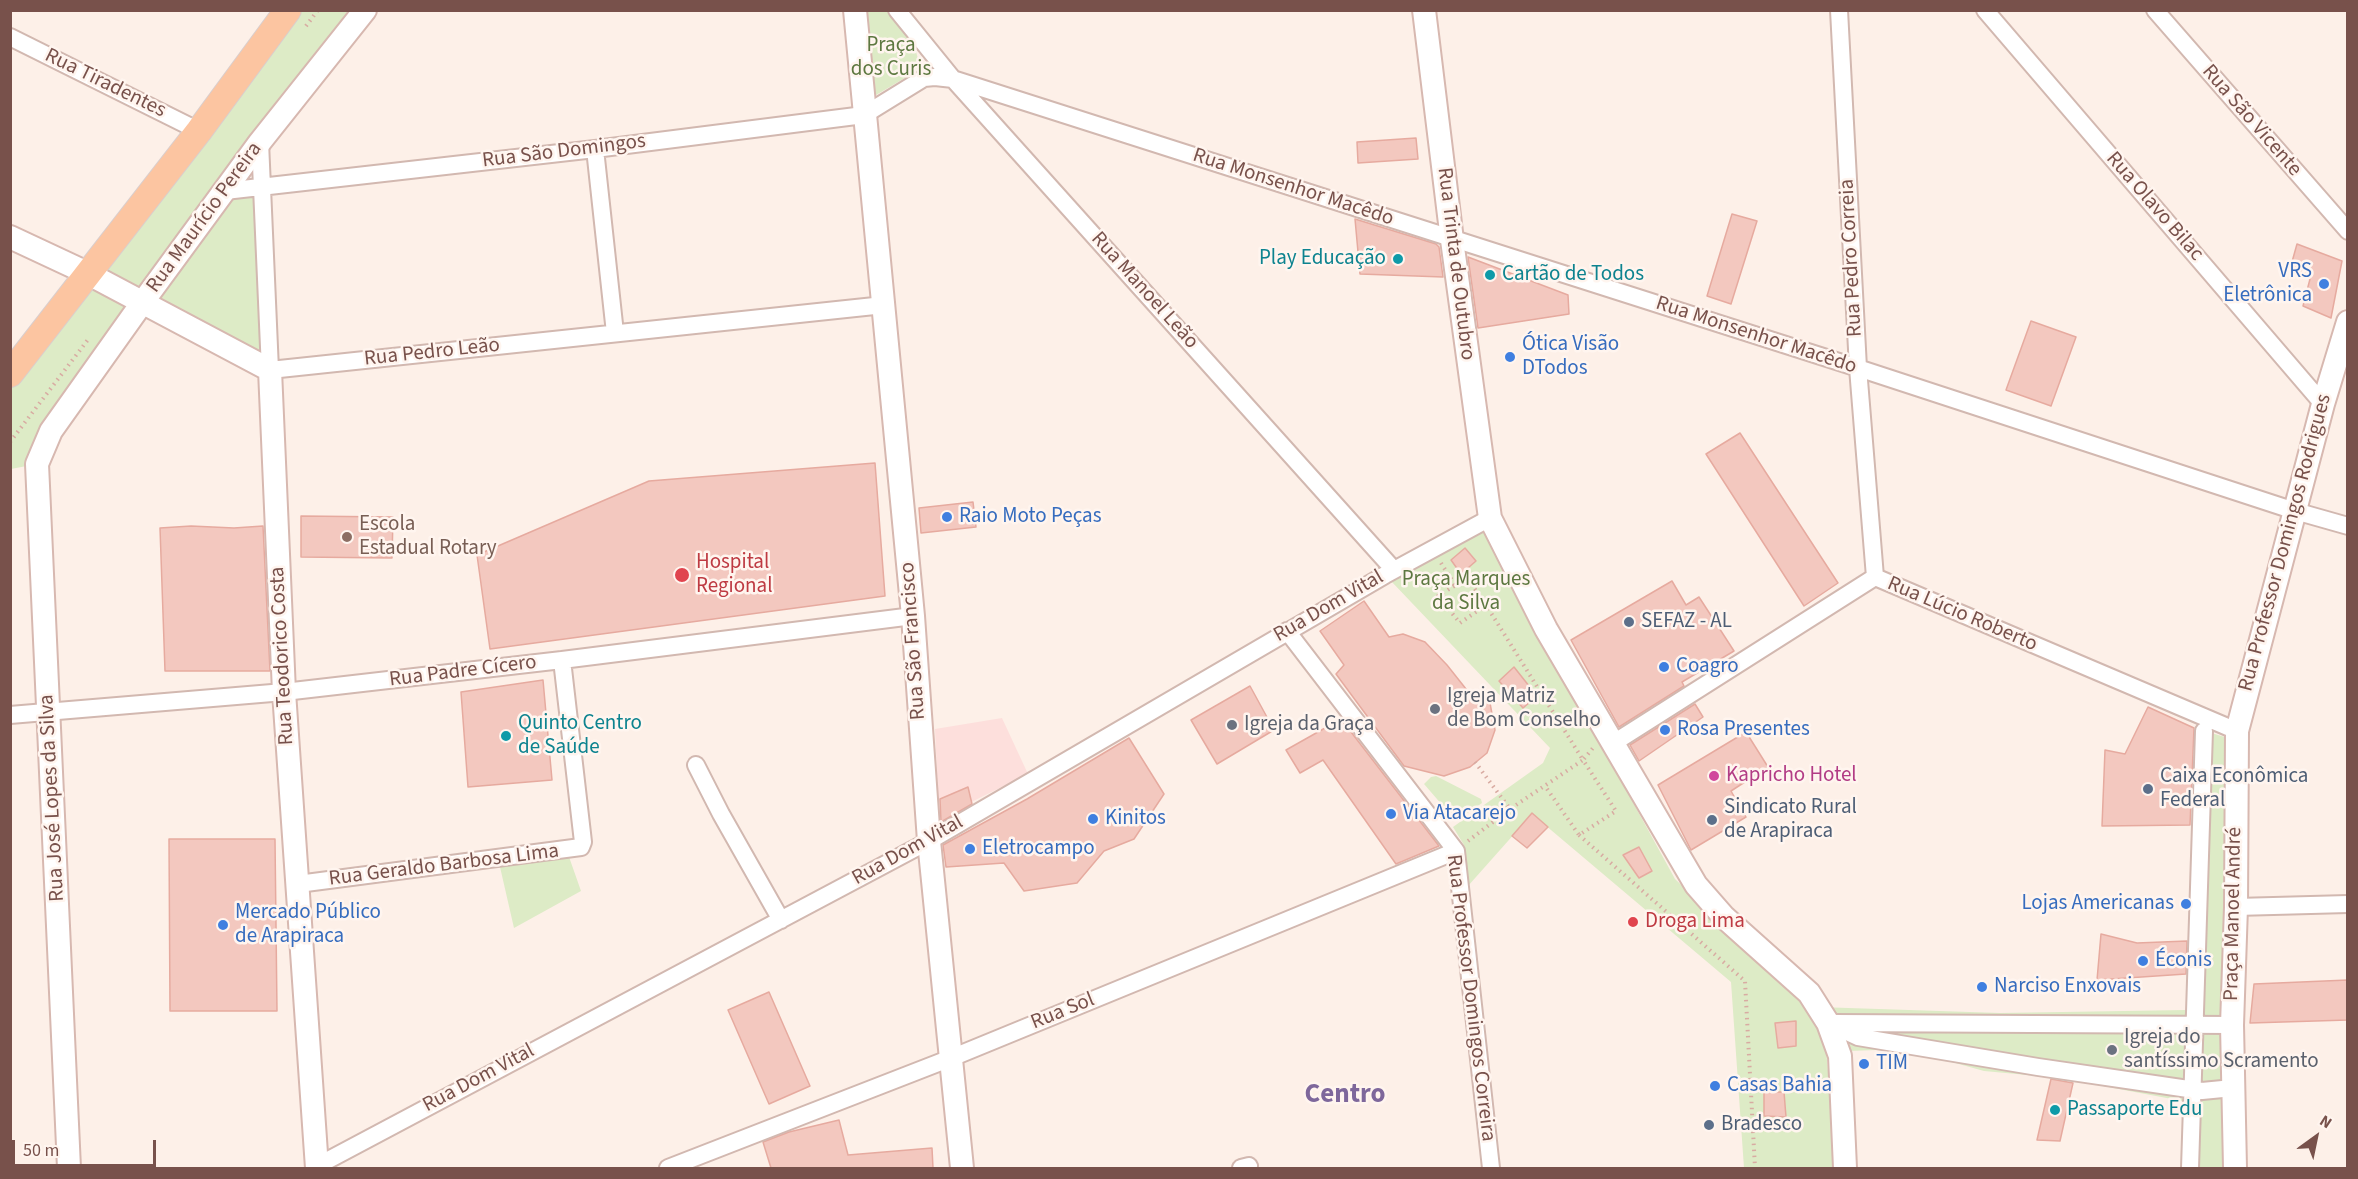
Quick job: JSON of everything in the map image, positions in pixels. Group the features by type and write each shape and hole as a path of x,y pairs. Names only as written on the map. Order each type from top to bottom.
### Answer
{"main road":[{"path":"10,374 199,131 288,10"}],"street":[{"name":"Rua Maurício Pereira","path":"51,430 260,142 365,10"},
{"name":"Rua São Francisco","path":"855,10 913,616 929,841 962,1168"},
{"name":"Rua Manoel Leão","path":"897,10 953,79 1394,570"},
{"name":"Rua Trinta de Outubro","path":"1424,10 1452,240 1490,518 1546,629 1696,885 1725,917 1809,993 1828,1023 1840,1056 1845,1168"},
{"name":"Rua Pedro Correia","path":"1839,10 1858,368 1875,577"},
{"name":"Rua Olavo Bilac","path":"1985,10 2323,404"},
{"name":"Rua São Vicente","path":"2155,10 2348,231"},
{"name":"Rua Tiradentes","path":"10,37 199,131"},
{"name":"Rua Monsenhor Macêdo","path":"864,115 924,78 953,79 1858,368 2295,511 2348,526"},
{"name":"Rua São Domingos","path":"225,190 595,149 864,115"},
{"name":"Rua Teodorico Costa","path":"260,142 284,693 317,1167"},
{"path":"595,149 615,333"},
{"path":"10,237 87,273 270,370"},
{"name":"Rua Pedro Leão","path":"270,370 884,305"},
{"name":"Rua Professor Domingos Rodrigues","path":"2237,731 2323,404 2348,322"},
{"name":"Rua José Lopes da Silva","path":"51,430 37,464 69,1168"},
{"name":"Rua Dom Vital","path":"317,1167 929,841 1287,631 1490,518"},
{"name":"Rua Lúcio Roberto","path":"1609,739 1875,577 2237,731"},
{"name":"Rua Padre Cícero","path":"10,715 284,693 913,616"},
{"name":"Rua Professor Domingos Correira","path":"1287,631 1455,851 1491,1168"},
{"name":"Rua Geraldo Barbosa Lima","path":"298,884 582,847 562,660"},
{"path":"2190,1168 2204,730"},
{"name":"Praça Manoel André","path":"2235,1168 2232,1025 2236,907 2237,731"},
{"path":"696,765 781,920"},
{"name":"Rua Sol","path":"668,1168 951,1058 1455,851"},
{"path":"2236,907 2348,904"},
{"path":"1828,1023 2232,1025"},
{"path":"1828,1023 1858,1037 2038,1067 2194,1090 2233,1088"}],"path":[{"path":"1431,550 1455,585"},
{"path":"1486,605 1460,623 1438,596 1467,578 1486,605 1616,811 1579,834"},
{"path":"1455,851 1609,739"},
{"path":"1475,762 1510,809"},
{"path":"1545,786 1579,834 1745,981 1755,1168"}],"shaded area":[{"path":"1002,718 1028,774 939,818 935,729"}],"green space":[{"path":"288,11 365,11 225,190 263,187 270,370 142,303 37,464 11,469 10,374"},
{"name":"Praça dos Curis","path":"860,11 888,11 905,32 917,56 918,64 915,72 871,98"},
{"name":"Praça Marques da Silva","path":"1486,529 1523,602 1675,879 1804,1001 1819,1025 1826,1049 1837,1168 1744,1168 1731,982 1532,814 1468,886 1464,845 1453,827 1543,763 1550,748 1391,581"},
{"path":"2195,728 2228,738 2222,1025 2222,1168 2182,1168 2188,1102 2060,1078 1984,1071 1905,1049 1848,1051 1818,1007 2000,1013 2186,1010"},
{"path":"1436,776 1481,799 1482,803 1456,821 1424,784 1431,777"},
{"path":"568,854 581,891 514,928 500,867"}],"building":[{"path":"1416,138 1418,159 1358,163 1357,142"},
{"path":"1732,214 1757,221 1731,304 1707,296"},
{"name":"Play Educação","path":"1355,219 1436,244 1439,247 1443,277 1360,274"},
{"name":"VRS Eletrônica","path":"2297,244 2342,261 2331,318 2303,306 2310,279 2290,269"},
{"name":"Cartão de Todos","path":"1468,257 1568,295 1569,314 1478,328"},
{"path":"2031,321 2076,337 2051,406 2006,390"},
{"path":"1740,433 1838,583 1804,606 1706,454"},
{"name":"Hospital Regional","path":"875,463 885,596 490,649 477,555 649,481"},
{"name":"Raio Moto Peças","path":"973,502 976,527 921,533 919,508"},
{"name":"Escola Estadual Rotary","path":"301,516 393,517 392,558 301,557"},
{"path":"191,526 234,528 263,526 270,671 165,671 160,528"},
{"path":"1465,548 1476,561 1461,574 1451,560"},
{"path":"1672,581 1686,605 1699,597 1734,651 1682,682 1684,686 1619,727 1571,640"},
{"name":"Igreja Matriz de Bom Conselho","path":"1364,601 1389,637 1403,634 1425,642 1470,694 1490,703 1495,730 1487,753 1470,767 1444,776 1404,766 1336,674 1344,665 1320,631"},
{"path":"1514,667 1537,696 1523,708 1499,681"},
{"name":"Quinto Centro de Saúde","path":"543,680 552,780 468,787 461,692"},
{"name":"Igreja da Graça","path":"1250,686 1274,730 1217,764 1191,720"},
{"name":"Rosa Presentes","path":"1695,704 1703,717 1639,761 1630,745"},
{"name":"Caixa Econômica Federal","path":"2148,707 2194,728 2190,825 2102,826 2105,750 2125,754"},
{"name":"Via Atacarejo","path":"1341,719 1439,846 1396,864 1323,760 1300,773 1286,750"},
{"name":"Kapricho Hotel","path":"1746,732 1768,767 1731,791 1746,817 1691,850 1658,785"},
{"name":"Kinitos","path":"1129,738 1164,794 1134,839 1104,851 1077,883 1024,891 1004,863 946,867 943,845 1027,799"},
{"path":"968,787 972,804 941,822 940,799"},
{"path":"1532,813 1548,827 1527,848 1512,836"},
{"name":"Mercado Público de Arapiraca","path":"169,839 275,839 277,1011 170,1011"},
{"path":"1639,847 1652,871 1639,878 1623,855"},
{"name":"Éconis","path":"2101,934 2137,943 2187,941 2186,974 2097,980"},
{"path":"2348,980 2348,1020 2250,1023 2254,984"},
{"path":"769,992 810,1086 769,1104 728,1010"},
{"path":"1796,1021 1796,1046 1778,1048 1775,1023"},
{"name":"Passaporte Edu","path":"2051,1079 2073,1083 2060,1141 2037,1140"},
{"path":"1764,1092 1784,1092 1786,1117 1764,1116"},
{"path":"839,1120 848,1155 932,1148 933,1168 771,1168 763,1142 789,1132"}],"place":[{"name":"Play Educação","path":"1398,259"},
{"name":"Cartão de Todos","path":"1490,275"},
{"name":"VRS Eletrônica","path":"2324,284"},
{"name":"Ótica Visão DTodos","path":"1510,357"},
{"name":"Raio Moto Peças","path":"947,517"},
{"name":"Escola Estadual Rotary","path":"347,537"},
{"name":"Hospital Regional","path":"682,575"},
{"name":"SEFAZ - AL","path":"1629,622"},
{"name":"Coagro","path":"1664,667"},
{"name":"Igreja Matriz de Bom Conselho","path":"1435,709"},
{"name":"Igreja da Graça","path":"1232,725"},
{"name":"Rosa Presentes","path":"1665,730"},
{"name":"Quinto Centro de Saúde","path":"506,736"},
{"name":"Kapricho Hotel","path":"1714,776"},
{"name":"Caixa Econômica Federal","path":"2148,789"},
{"name":"Via Atacarejo","path":"1391,814"},
{"name":"Kinitos","path":"1093,819"},
{"name":"Sindicato Rural de Arapiraca","path":"1712,820"},
{"name":"Eletrocampo","path":"970,849"},
{"name":"Lojas Americanas","path":"2186,904"},
{"name":"Droga Lima","path":"1633,922"},
{"name":"Mercado Público de Arapiraca","path":"223,925"},
{"name":"Éconis","path":"2143,961"},
{"name":"Narciso Enxovais","path":"1982,987"},
{"name":"Igreja do santíssimo Scramento","path":"2112,1050"},
{"name":"TIM","path":"1864,1064"},
{"name":"Casas Bahia","path":"1715,1086"},
{"name":"Passaporte Edu","path":"2055,1110"},
{"name":"Bradesco","path":"1709,1125"}],"district":[{"name":"Centro","path":"1345,1096"}]}
